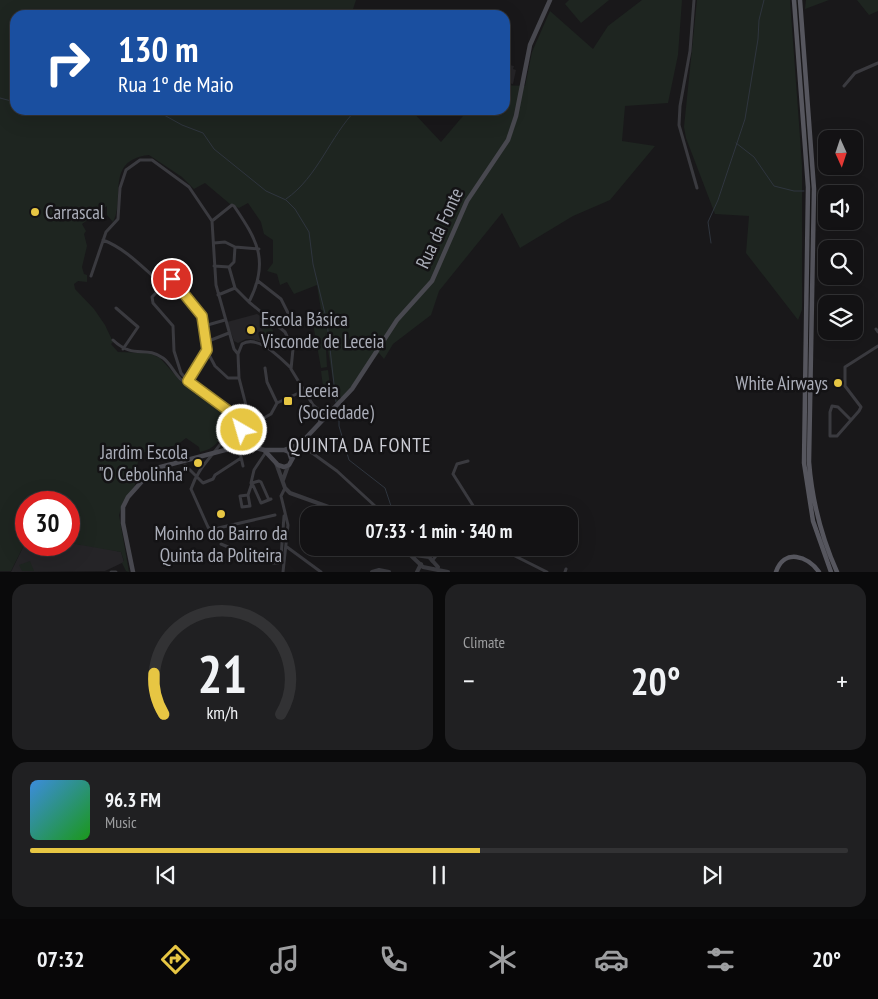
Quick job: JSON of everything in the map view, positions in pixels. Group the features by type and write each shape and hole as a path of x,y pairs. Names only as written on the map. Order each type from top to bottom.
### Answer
{"main road":[{"name":"Rua da Fonte","path":"290,462 302,442 328,417 356,384 397,320 432,282 467,201 506,146 515,122 532,38 550,0"},
{"path":"794,0 808,187 804,463 813,522 831,572"},
{"path":"800,0 814,189 809,462 812,492 819,523 837,572"},
{"name":"Rua da Fonte","path":"283,450 302,442"},
{"path":"132,572 122,514 128,497 156,467 242,447 252,447 265,451 283,450 291,455 290,462 284,467 265,451"},
{"path":"276,462 276,453 283,450"},
{"path":"776,572 783,561 796,556 808,560 819,572"}],"street":[{"path":"694,0 690,51 680,106 679,126 697,188"},
{"path":"844,86 856,73 878,63"},
{"path":"91,276 106,232 118,219 120,188 126,170 140,160 152,160 190,187 212,221 214,266 218,294 229,333 238,354 239,378 250,426 252,447"},
{"path":"212,221 232,205 256,239 258,249 258,281 249,302"},
{"path":"103,240 114,244 155,276 164,286"},
{"path":"214,243 225,242 235,247 258,249"},
{"path":"214,266 229,267 234,262 235,247"},
{"path":"208,250 214,248"},
{"path":"229,267 236,288 249,302 285,332 292,344 294,355 291,368"},
{"path":"186,270 164,286 152,300 173,326 175,357 181,373 190,383 232,416 242,430 241,458 243,466"},
{"path":"172,279 201,312 207,350 215,366 228,378 239,378"},
{"path":"258,281 281,299 290,317 276,323"},
{"path":"218,294 236,288"},
{"path":"116,308 138,327 123,349"},
{"path":"204,326 225,320"},
{"path":"206,342 229,333"},
{"path":"113,340 123,349 154,354 163,358 183,381 190,383"},
{"path":"238,354 242,344 250,342 268,348 291,368 316,409 320,418 320,425"},
{"path":"851,420 838,407 832,406 830,412 830,436 837,436 851,420 860,407 845,386 844,370 850,363 878,346"},
{"path":"190,383 207,350"},
{"path":"265,368 269,387 277,403"},
{"path":"242,430 271,414 277,403 303,390"},
{"path":"316,409 328,417"},
{"path":"217,539 192,496 191,489 196,475 225,437 232,416"},
{"path":"298,448 309,450 360,490 375,506"},
{"path":"248,495 240,496 242,507 250,506 248,495 254,470 265,451"},
{"path":"185,465 203,484 213,479 215,475 241,458"},
{"path":"468,461 457,464 453,474 473,506"},
{"path":"276,462 285,488 293,495 325,506"},
{"path":"283,480 290,462"},
{"path":"261,482 270,500 261,503 252,483 261,482"},
{"path":"283,572 287,547 284,516 278,497 285,488"},
{"path":"212,533 214,529 275,515"},
{"path":"273,563 278,563 281,557 284,516"},
{"path":"221,544 235,550"},
{"path":"287,547 321,572"},
{"path":"241,552 251,556"},
{"path":"414,556 428,568"},
{"path":"420,556 426,557 448,572"},
{"path":"428,568 434,556"},
{"path":"514,556 547,572"},
{"path":"419,571 426,557"},
{"path":"257,559 267,562"},
{"path":"419,571 428,568 440,568"},
{"path":"372,572 382,570 389,572"},
{"path":"111,572 116,572"}],"shaded area":[{"path":"0,0 356,0 353,10 10,10 10,115 416,115 441,142 464,115 510,115 510,85 525,86 532,52 550,11 593,49 608,26 642,0 682,0 678,55 668,103 625,106 622,141 655,146 610,200 573,216 520,248 502,213 439,291 431,315 393,344 384,359 379,353 337,405 325,332 327,367 321,368 313,324 323,322 317,285 294,294 287,282 280,285 277,274 267,271 273,263 273,240 264,234 261,222 248,203 239,208 230,204 205,183 194,189 182,177 149,155 135,158 126,164 121,173 118,203 113,222 107,215 107,206 82,224 86,231 84,234 87,246 82,267 84,274 87,275 87,282 78,281 74,284 75,289 94,309 105,325 113,342 111,344 118,352 149,353 160,358 185,386 193,388 229,414 220,439 207,450 200,452 199,447 186,438 177,445 141,453 137,465 135,485 123,502 119,515 129,572 126,571 122,563 124,561 121,552 80,545 80,491 15,491 15,556 18,556 11,571 0,571"},
{"path":"569,0 609,0 581,23 565,4"},
{"path":"697,0 790,0 802,165 802,310 798,320 746,253 749,216 715,214 686,138 684,127"},
{"path":"806,0 829,0 805,9"},
{"path":"857,0 878,0 878,11 869,15"},
{"path":"510,65 514,66 513,69 516,70 513,84 510,83"},
{"name":"Escola Básica Visconde de Leceia","path":"257,314 270,322 275,338 262,342 251,339 238,343 234,341 227,322"},
{"path":"270,323 274,335 266,339 261,326"},
{"path":"328,370 331,393 324,394 321,371"},
{"path":"80,544 121,552 124,562 105,571 11,572 19,556 80,556"},
{"path":"30,561 34,571 22,571 19,565"}],"waterway":[{"path":"711,243 708,222 718,200 745,119 758,39 759,20 764,0"},
{"path":"0,98 10,101"},
{"path":"164,115 182,125 203,133 214,149 266,191 286,200 295,209 309,232 313,264 327,322 336,402"},
{"path":"286,199 307,179 352,115"},
{"path":"736,143 754,157 774,186 794,191 804,191"},
{"path":"339,411 339,426 349,460 385,488 391,506"}],"place":[{"name":"Carrascal","path":"35,212"},
{"name":"Escola Básica Visconde de Leceia","path":"251,330"},
{"name":"White Airways","path":"838,383"},
{"name":"Leceia (Sociedade)","path":"288,401"},
{"name":"Jardim Escola \"O Cebolinha\"","path":"198,463"},
{"name":"Moinho do Bairro da Quinta da Politeira","path":"221,514"}],"district":[{"name":"QUINTA DA FONTE","path":"360,445"}],"route":[{"path":"172,279 201,312 202,316 207,350 188,381 230,412 242,430"}]}
